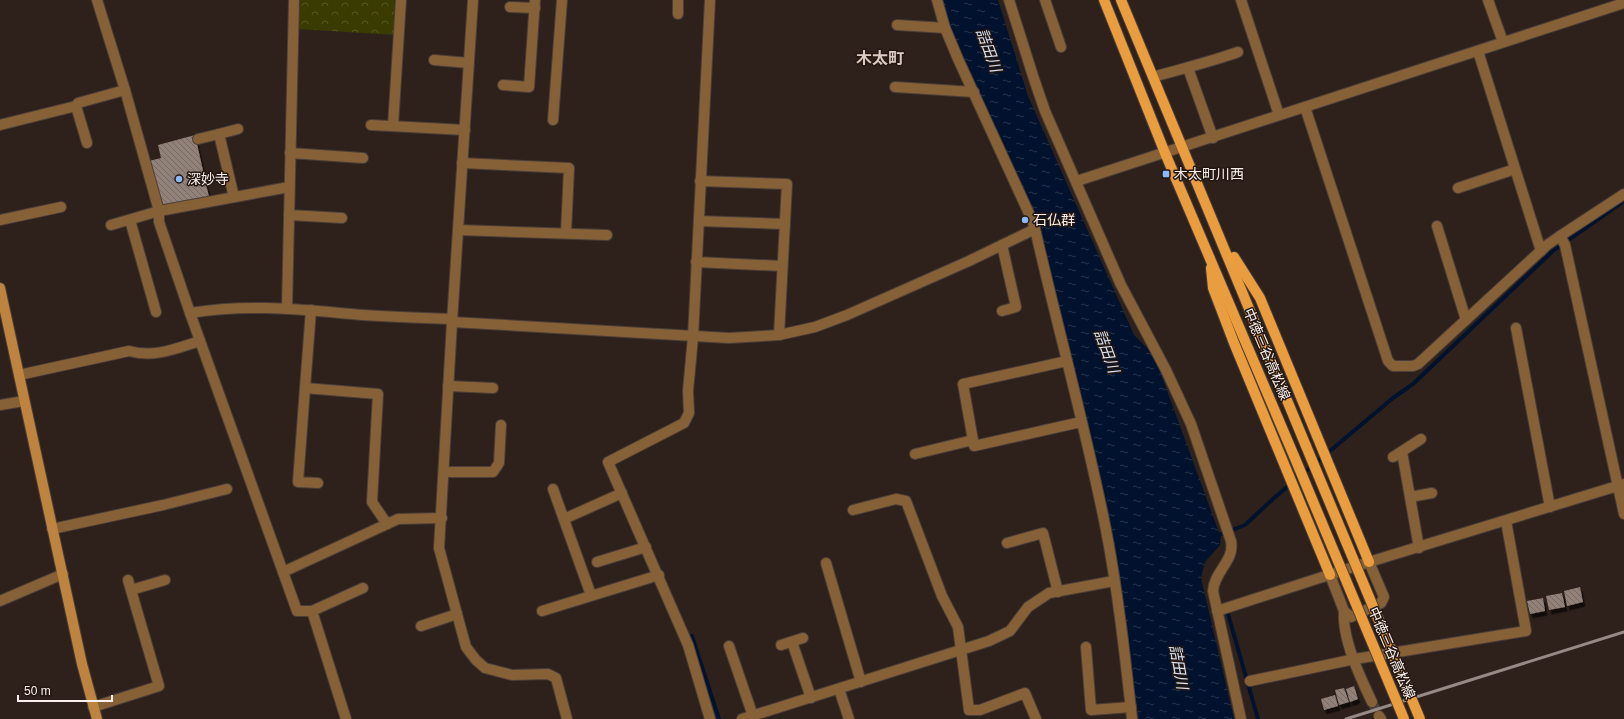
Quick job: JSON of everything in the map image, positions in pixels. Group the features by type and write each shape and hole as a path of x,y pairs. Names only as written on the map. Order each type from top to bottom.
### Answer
{"main road":[{"name":"中徳三谷高松線","path":"1104,0 1165,153 1210,256 1404,719"},
{"name":"中徳三谷高松線","path":"1121,0 1181,148 1220,237 1420,719"},
{"path":"1220,237 1260,298 1368,562"},
{"path":"1210,256 1213,288 1231,336 1330,575"}],"street":[{"path":"97,0 125,90 159,212 159,222 190,313 297,611 312,611 363,588"},
{"path":"286,308 294,0"},
{"path":"393,126 401,0"},
{"path":"473,0 439,548 466,647 476,660 485,668 512,675 548,674 556,678 567,719"},
{"path":"553,120 562,0"},
{"path":"678,0 678,14"},
{"path":"710,0 693,337 688,391 689,413 684,422 608,462 688,645 710,719"},
{"path":"938,0 945,28 1035,229 1106,531 1132,719"},
{"path":"1010,0 1043,105 1125,292 1166,370 1190,424 1231,541 1231,556 1213,582 1217,611 1241,719"},
{"path":"1045,0 1061,47"},
{"path":"1241,0 1279,116"},
{"path":"1488,0 1502,42"},
{"path":"503,85 529,87 535,4 510,7"},
{"path":"1077,181 1213,138 1502,42 1624,5"},
{"path":"896,25 945,28"},
{"path":"1478,51 1541,251"},
{"path":"1153,77 1188,68 1238,52"},
{"path":"434,60 469,63"},
{"path":"1188,68 1213,138"},
{"path":"895,87 974,92"},
{"path":"0,125 76,106 78,103 125,90"},
{"path":"76,106 87,143"},
{"path":"1305,107 1388,360 1393,366 1413,366 1418,364 1541,251 1560,236 1624,194"},
{"path":"371,125 465,130"},
{"path":"198,139 238,129"},
{"path":"219,134 234,197"},
{"path":"290,153 363,158"},
{"path":"462,163 569,168 566,234"},
{"path":"1458,188 1515,169"},
{"path":"700,181 787,184 779,335"},
{"path":"111,225 159,212 289,187"},
{"path":"0,220 61,207"},
{"path":"289,215 342,218"},
{"path":"130,220 156,312"},
{"path":"698,221 785,224"},
{"path":"1437,226 1466,320"},
{"path":"190,313 217,308 286,308 363,315 693,337 729,338 779,335 815,327 847,315 1035,229"},
{"path":"458,230 607,235"},
{"path":"1560,236 1567,253 1621,485 1624,514"},
{"path":"1002,245 1020,306 1002,310"},
{"path":"696,262 782,266"},
{"path":"0,288 52,529 97,719"},
{"path":"310,310 298,482 318,483"},
{"path":"1516,328 1550,507"},
{"path":"18,375 129,351 140,354 163,353 200,340"},
{"path":"1067,361 963,384 974,446 1081,422"},
{"path":"448,386 493,388"},
{"path":"304,388 378,394 372,502 387,524"},
{"path":"0,405 24,401"},
{"path":"444,472 493,472 499,463 501,425"},
{"path":"1419,548 1410,497 1397,454 1421,439"},
{"path":"916,454 973,440"},
{"path":"1217,611 1368,562 1506,522 1621,485"},
{"path":"52,529 163,505 227,489"},
{"path":"553,489 592,595"},
{"path":"564,519 622,493"},
{"path":"1410,497 1432,493"},
{"path":"853,510 896,499 906,502 942,596 958,627 969,710 981,715 1025,692 1036,719"},
{"path":"283,572 398,519 442,518"},
{"path":"1250,681 1354,659 1526,632 1506,522"},
{"path":"1007,543 1043,533 1058,592"},
{"path":"597,562 646,547"},
{"path":"1330,575 1344,611 1350,617 1381,604 1384,597 1368,562"},
{"path":"826,563 861,682"},
{"path":"0,601 63,574"},
{"path":"542,610 659,576"},
{"path":"93,707 159,686 128,580"},
{"path":"131,590 165,580"},
{"path":"742,719 961,649 989,642 1010,631 1028,607 1049,594 1114,581"},
{"path":"312,611 346,719"},
{"path":"1344,611 1343,626 1354,659 1372,702"},
{"path":"421,626 457,614"},
{"path":"781,645 803,638"},
{"path":"792,642 811,698"},
{"path":"729,646 753,716"},
{"path":"1086,647 1091,710 1131,707"},
{"path":"839,689 848,719"}],"green space":[{"path":"298,0 398,0 396,35 297,29"}],"water":[{"name":"詰田川","path":"942,0 998,0 1028,96 1134,335 1154,355 1221,538 1220,545 1205,562 1201,578 1234,719 1139,719 1108,526 1036,220 949,27"}],"building":[{"name":"深妙寺","path":"195,135 209,197 165,206 160,204 149,161 161,158 158,145"},
{"path":"1580,587 1583,602 1567,606 1564,591"},
{"path":"1562,593 1565,607 1549,610 1546,596"},
{"path":"1543,598 1545,611 1530,614 1527,601"},
{"path":"1354,686 1358,699 1350,702 1346,689"},
{"path":"1344,688 1349,702 1339,705 1335,690"},
{"path":"1335,695 1338,706 1324,710 1321,699"}],"waterway":[{"path":"1216,536 1245,525 1274,498 1393,398 1413,384 1554,250 1624,201"},
{"path":"1228,614 1258,719"},
{"path":"692,636 719,719"}],"tunnel":[{"path":"1372,702 1379,716"}],"railway":[{"path":"1346,719 1624,632"}],"place":[{"name":"木太町川西","path":"1166,174"},
{"name":"深妙寺","path":"179,179"},
{"name":"石仏群","path":"1025,220"}],"district":[{"name":"木太町","path":"880,58"}]}
